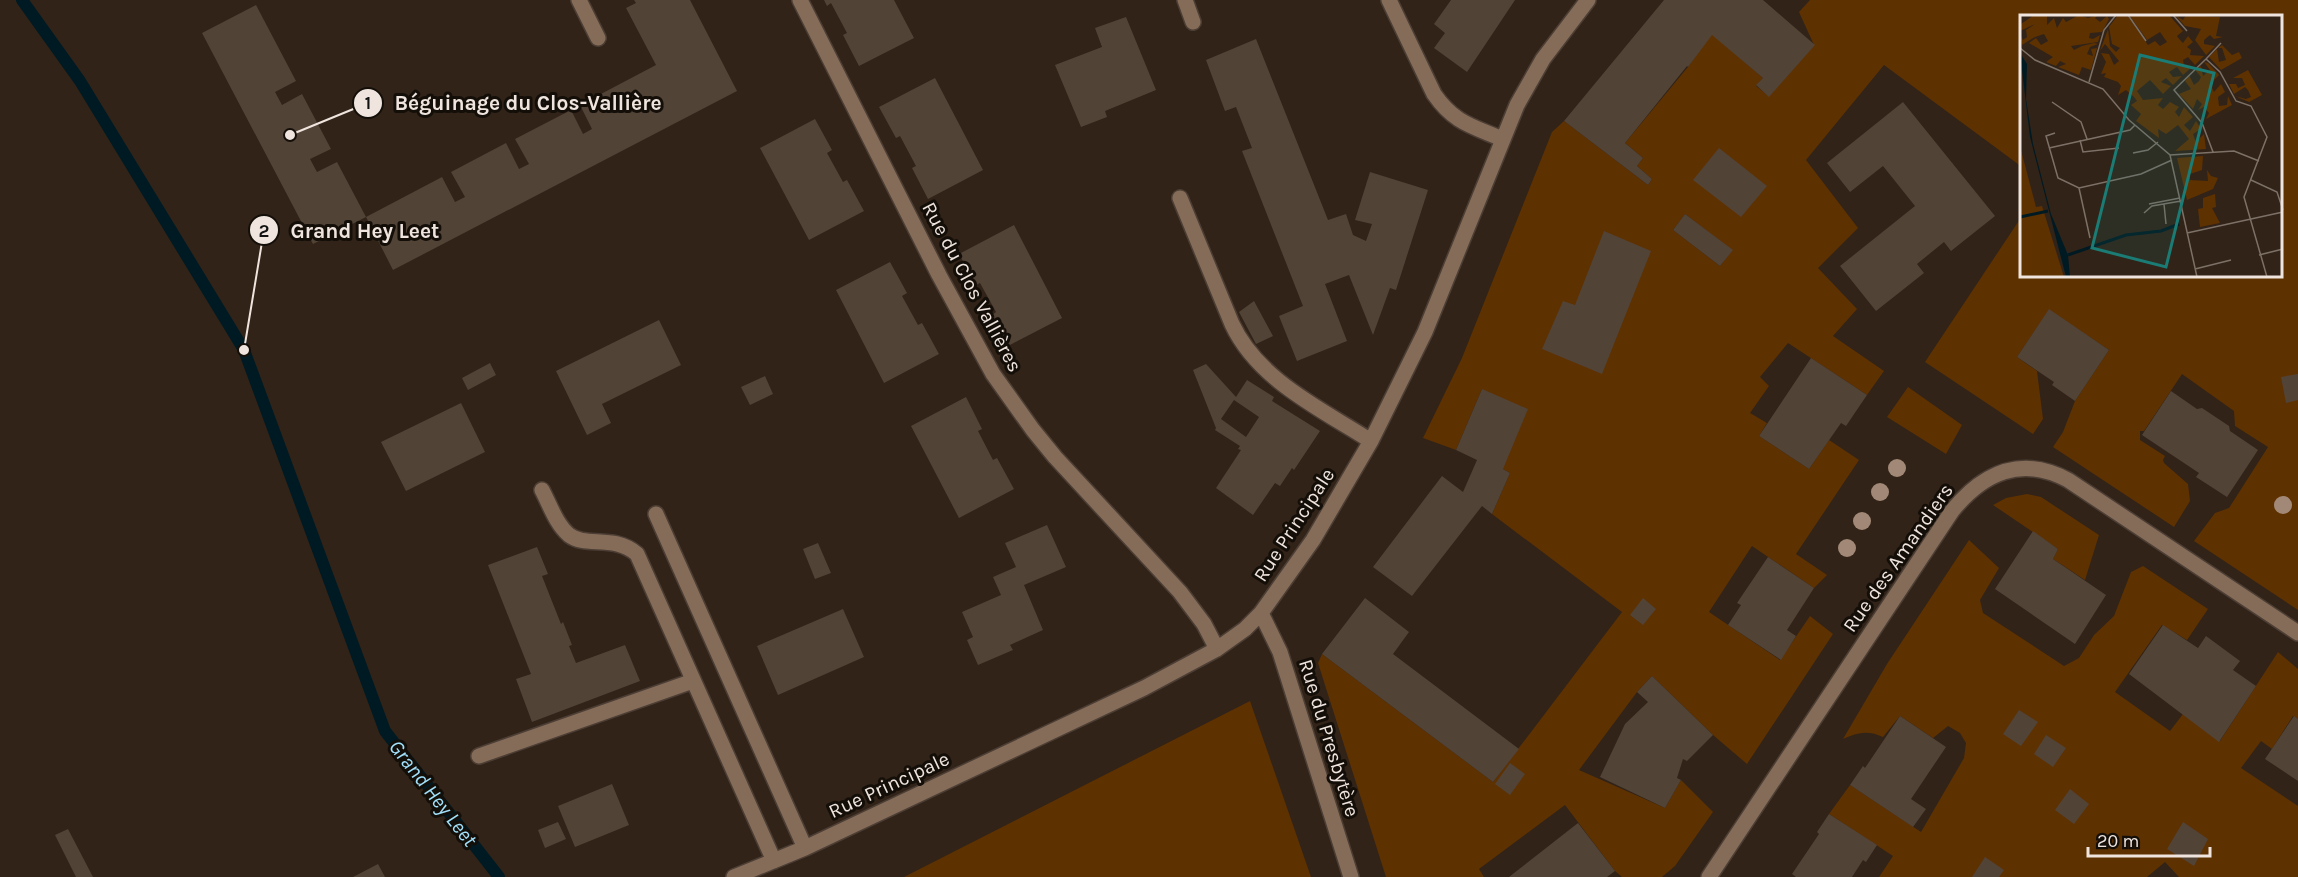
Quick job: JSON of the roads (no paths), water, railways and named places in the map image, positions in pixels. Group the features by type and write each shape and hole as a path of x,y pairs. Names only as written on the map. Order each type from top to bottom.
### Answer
{"street":[{"path":"579,0 598,38"},
{"name":"Rue du Clos Vallières","path":"800,0 939,275 993,374 1033,430 1055,456 1180,592 1204,624 1216,649"},
{"path":"1185,0 1193,22"},
{"path":"1389,0 1434,94 1443,107 1452,117 1502,139"},
{"name":"Rue Principale","path":"734,877 805,848 1020,748 1216,649 1261,613 1318,532 1371,441 1425,332 1517,105 1543,58 1588,0"},
{"path":"1180,198 1241,343 1253,358 1281,382 1371,441"},
{"name":"Rue des Amandiers","path":"1709,877 1952,511 1976,485 2002,472 2014,468 2042,469 2068,480 2298,633"},
{"path":"542,490 557,521 568,534 576,539 615,542 637,554 774,861"},
{"path":"656,514 805,848"},
{"name":"Rue du Presbytère","path":"1261,613 1280,652 1351,877"},
{"path":"479,756 693,681"}],"waterway":[{"name":"Grand Hey Leet","path":"22,0 80,81 244,350 385,731 499,877"}],"place":[{"name":"Béguinage du Clos-Vallière","path":"290,135"},
{"name":"Grand Hey Leet","path":"244,350"}]}
